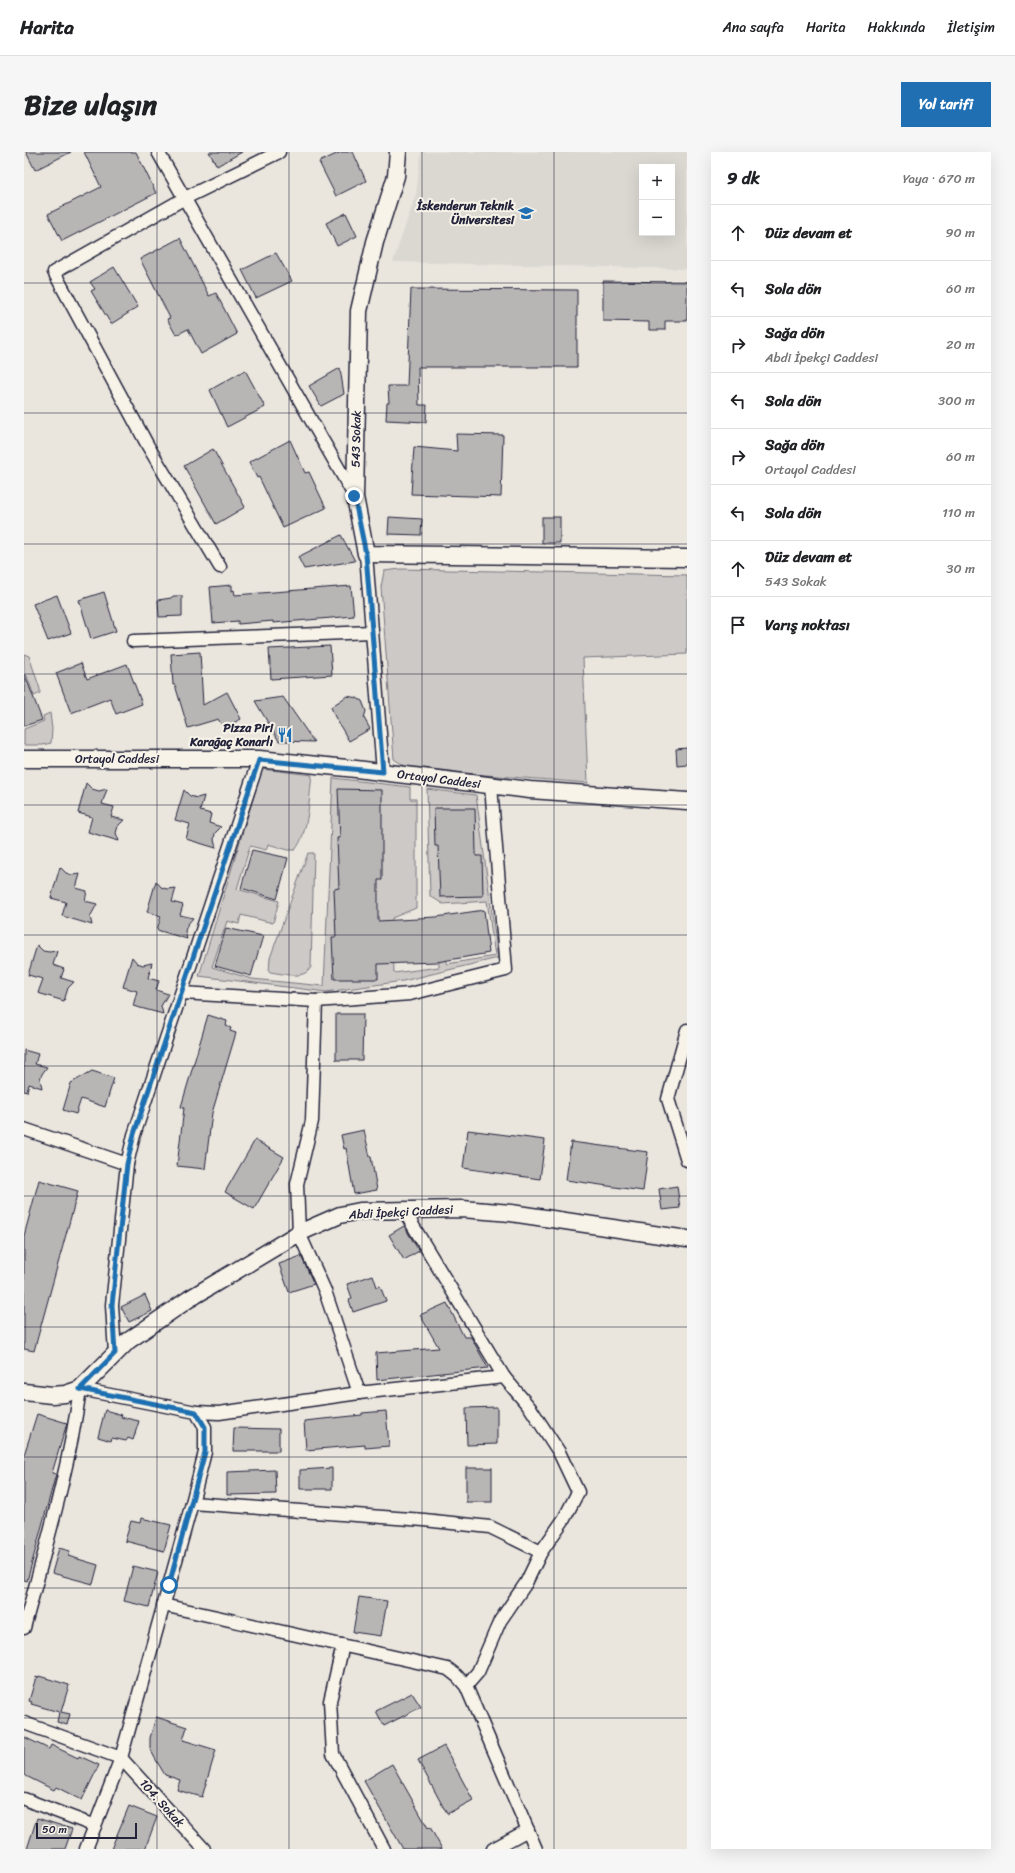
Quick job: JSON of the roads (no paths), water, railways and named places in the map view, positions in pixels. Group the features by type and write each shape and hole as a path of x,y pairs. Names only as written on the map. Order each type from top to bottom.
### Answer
{"street":[{"path":"158,152 354,496"},
{"path":"220,567 148,446 54,272 185,198 279,152"},
{"name":"543 Sokak","path":"366,554 354,496 359,311 375,242 396,176 398,152"},
{"path":"383,772 366,554 687,558"},
{"path":"133,640 372,632"},
{"name":"Ortayol Caddesi","path":"24,759 259,760 383,772 491,786 687,802"},
{"path":"115,1353 112,1305 127,1164 134,1134 259,760"},
{"path":"182,993 316,1001 410,994 506,970 491,786"},
{"path":"316,1001 312,1121 297,1184 299,1233 325,1291 360,1393"},
{"path":"687,1030 668,1099 687,1160"},
{"path":"24,1129 127,1164"},
{"path":"403,1209 504,1377 531,1409 559,1452 578,1492 564,1519 541,1552 526,1583 500,1621 478,1672 466,1686"},
{"name":"Abdi İpekçi Caddesi","path":"80,1389 128,1341 189,1299 299,1233 340,1215 360,1211 462,1209 511,1213 687,1239"},
{"path":"24,1392 52,1395 65,1394 80,1389 196,1412 219,1413 360,1393 504,1377"},
{"path":"24,1628 64,1473 75,1424 80,1389"},
{"path":"86,1849 121,1758 205,1452 205,1427 196,1412"},
{"path":"192,1503 424,1520 490,1527 541,1552"},
{"path":"163,1605 448,1669 466,1686 536,1849"},
{"path":"343,1645 330,1701 333,1754 384,1849"},
{"path":"24,1723 121,1758"},
{"name":"104. Sokak","path":"121,1758 204,1849"},
{"path":"24,1800 94,1826"},
{"path":"493,1849 528,1830"}],"place":[{"name":"İskenderun Teknik Üniversitesi","path":"526,213"},
{"name":"Pizza Piri Karağaç Konarlı","path":"285,735"}]}
